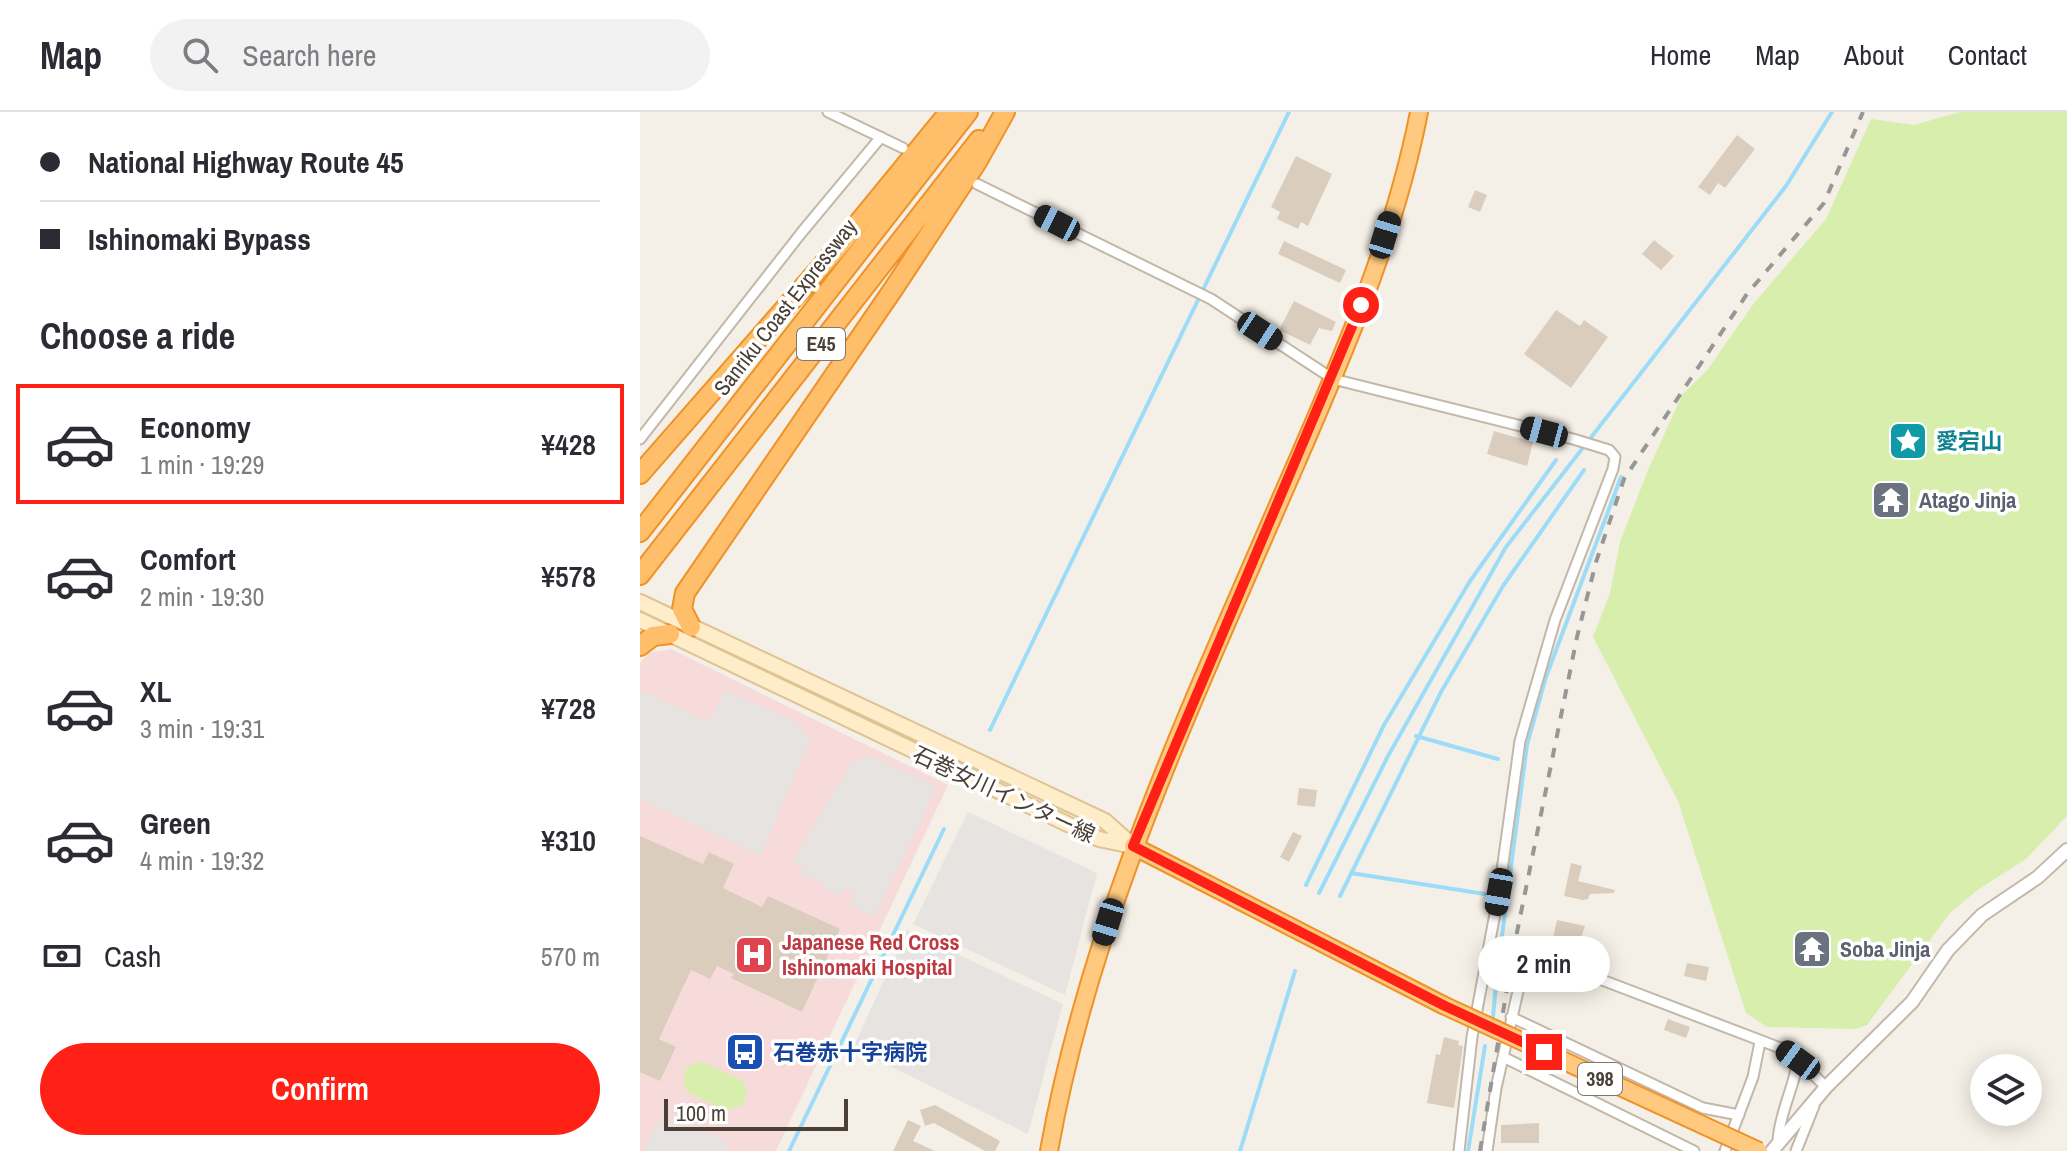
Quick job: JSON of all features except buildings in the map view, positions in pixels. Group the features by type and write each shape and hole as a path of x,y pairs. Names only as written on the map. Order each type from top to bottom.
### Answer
{"highway":[{"path":"640,474 841,244 949,112"},
{"name":"Sanriku Coast Expressway","path":"640,532 968,112"},
{"path":"691,627 682,609 685,593 977,162 1002,112"},
{"name":"E45","path":"640,575 1002,112"},
{"path":"1049,1151 1088,990 1133,846 1333,379 1377,261 1419,112"},
{"path":"640,646 653,636 670,634"},
{"name":"398","path":"1133,846 1443,1005 1759,1151"}],"main road":[{"name":"石巻女川インター線","path":"640,602 1105,821 1133,846"},
{"name":"石巻女川インター線","path":"640,620 1099,839 1133,846"}],"street":[{"path":"828,112 903,148"},
{"path":"640,439 802,232 881,137"},
{"path":"977,184 1201,294 1333,379 1573,439 1598,446 1615,457 1555,620 1523,728 1490,945 1472,1037 1459,1151"},
{"path":"1775,1145 1822,1091 1912,1002 1948,950 1982,915 2038,877 2067,850"},
{"path":"1490,945 1589,975 1783,1049 1798,1060 1822,1091"},
{"path":"1487,1151 1511,1017 1526,956"},
{"path":"1511,1017 1703,1108 1739,1115"},
{"path":"1725,1151 1760,1042"},
{"path":"1503,1057 1694,1151"},
{"path":"1775,1145 1779,1119 1796,1079 1798,1060"},
{"path":"1796,1151 1822,1091"}],"shaded area":[{"name":"Japanese Red Cross Ishinomaki Hospital","path":"671,649 948,785 776,1151 640,1151 640,663 649,653"},
{"path":"640,690 704,720 712,717 725,690 799,724 809,740 761,856 640,799"},
{"path":"869,756 932,784 935,790 874,917 850,904 855,892 845,887 840,896 825,889 827,885 799,873 803,865 793,861 852,762"},
{"path":"968,812 1097,873 1065,995 913,924"},
{"path":"907,930 1063,1004 1028,1134 853,1048"},
{"path":"673,1116 729,1143 725,1151 644,1151 657,1122 667,1127"}],"green space":[{"path":"1960,112 2067,112 2067,816 2026,859 1976,891 1950,913 1867,1025 1856,1029 1767,1027 1746,1013 1678,801 1593,637 1610,593 1620,542 1682,395 1708,369 1754,303 1826,219 1871,119 1914,125"},
{"path":"696,1062 742,1080 747,1092 744,1104 727,1111 687,1092 683,1079 686,1069"}],"waterway":[{"path":"990,730 1289,112"},
{"path":"1319,893 1388,756 1506,547 1786,186 1832,112"},
{"path":"1306,885 1384,725 1470,581 1556,460"},
{"path":"1340,896 1441,692 1503,586 1584,470"},
{"path":"1501,943 1527,745 1546,677 1621,477"},
{"path":"1416,736 1498,759"},
{"path":"789,1151 944,829"},
{"path":"1351,873 1485,894"},
{"path":"1493,1017 1498,961"},
{"path":"1240,1151 1295,971"},
{"path":"1468,1151 1485,1046"}],"railway":[{"path":"1480,1151 1513,952 1577,637 1596,562 1624,479 1747,294 1824,203 1863,112"}],"place":[{"name":"愛宕山","path":"1908,441"},
{"name":"Atago Jinja","path":"1891,500"},
{"name":"Soba Jinja","path":"1812,949"},
{"name":"Japanese Red Cross Ishinomaki Hospital","path":"754,955"},
{"name":"石巻赤十字病院","path":"745,1052"}],"route":[{"path":"1361,305 1333,379 1159,779 1133,846 1443,1005 1544,1052"}]}
